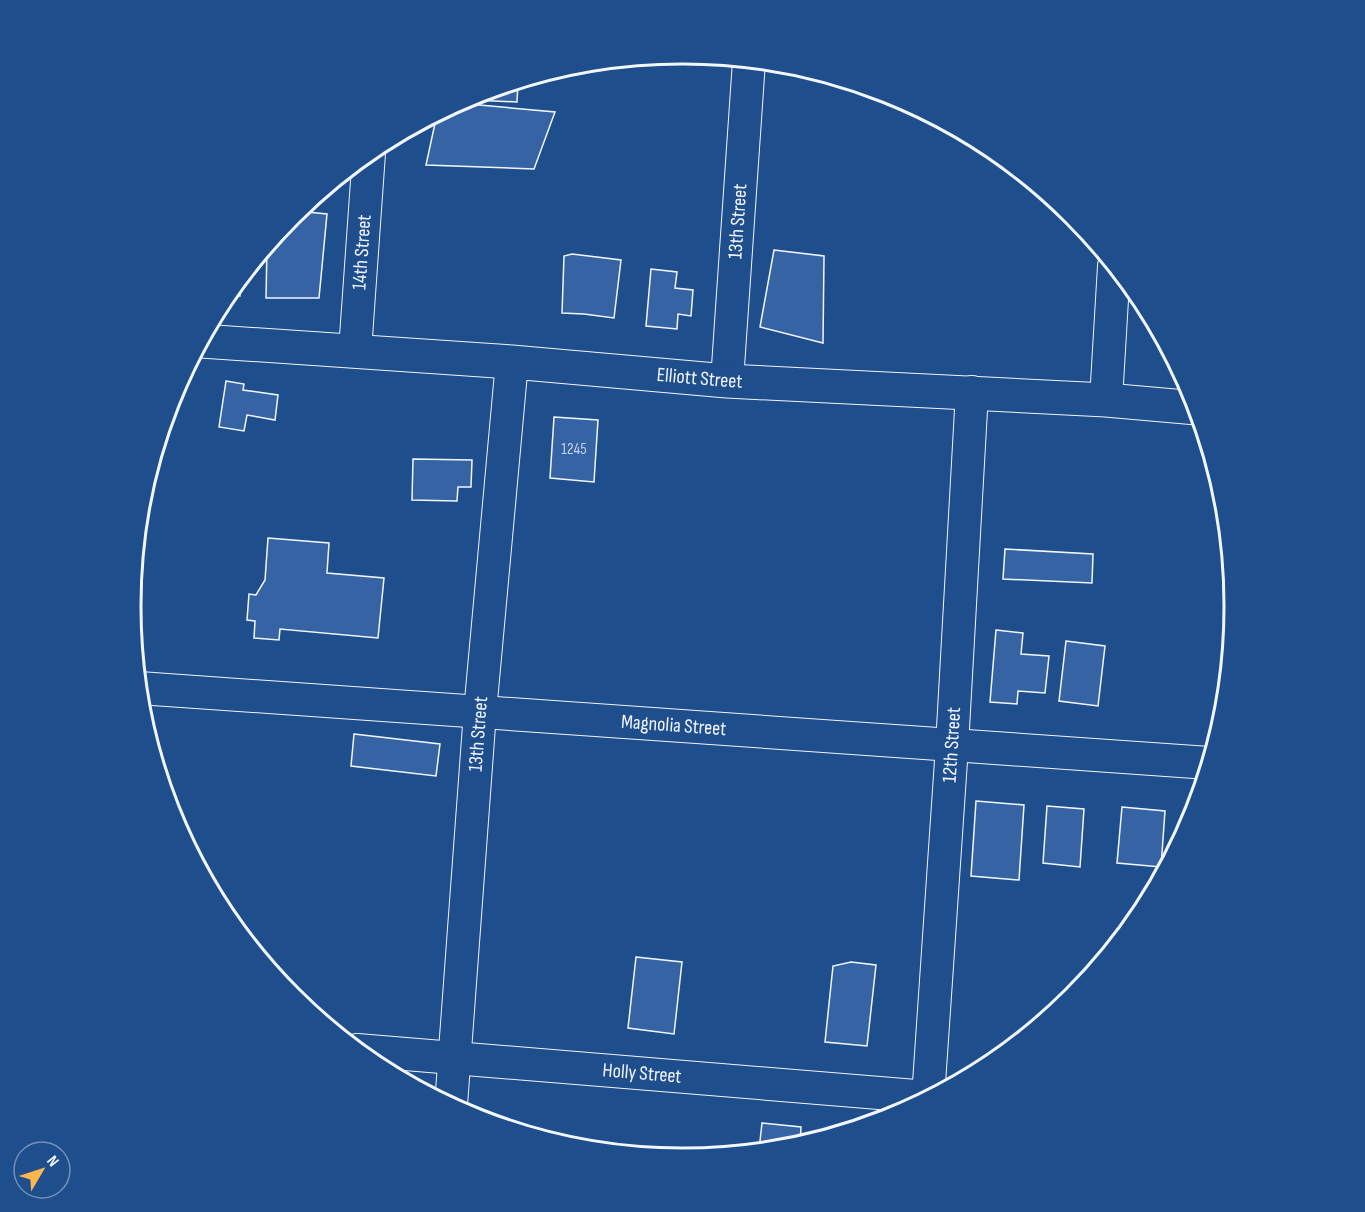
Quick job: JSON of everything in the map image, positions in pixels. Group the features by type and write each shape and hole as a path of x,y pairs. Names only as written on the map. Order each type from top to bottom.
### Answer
{"main road":[{"name":"Elliott Street","path":"210,342 512,362 727,381 972,392 1186,407"}],"street":[{"name":"13th Street","path":"727,381 748,69"},
{"name":"14th Street","path":"355,351 368,166"},
{"path":"1106,400 1113,278"},
{"name":"13th Street","path":"452,1096 480,712 512,362"},
{"name":"12th Street","path":"929,1088 972,392"},
{"name":"Magnolia Street","path":"148,689 1201,762"},
{"name":"Holly Street","path":"376,1052 913,1096"}],"building":[{"path":"518,90 517,102 488,101"},
{"path":"475,106 555,112 534,169 426,165 435,125"},
{"path":"311,212 327,214 319,298 266,298 267,259"},
{"path":"774,250 824,256 823,343 760,327"},
{"path":"572,254 621,260 614,318 562,313 564,256"},
{"path":"651,269 677,272 675,288 693,290 691,316 678,314 677,329 646,326"},
{"path":"226,381 244,384 243,390 278,395 275,420 247,415 244,431 219,427"},
{"path":"554,417 598,420 594,482 550,478"},
{"path":"413,459 472,460 471,487 458,487 457,501 412,500"},
{"path":"268,538 329,543 327,573 384,578 378,638 280,629 279,640 254,638 255,621 247,620 249,594 256,595 265,580"},
{"path":"1005,549 1093,554 1092,583 1003,579"},
{"path":"996,630 1023,633 1021,654 1049,656 1045,693 1018,691 1017,704 990,702"},
{"path":"1066,641 1105,646 1098,706 1059,701"},
{"path":"354,734 440,744 436,776 351,766"},
{"path":"976,801 1024,805 1019,880 971,876"},
{"path":"1047,806 1084,809 1080,867 1043,863"},
{"path":"1122,807 1165,811 1162,857 1157,867 1117,863"},
{"path":"636,957 682,962 674,1034 628,1028"},
{"path":"851,962 876,965 867,1046 825,1042 833,966"},
{"path":"762,1123 801,1127 801,1134 760,1142"}]}
